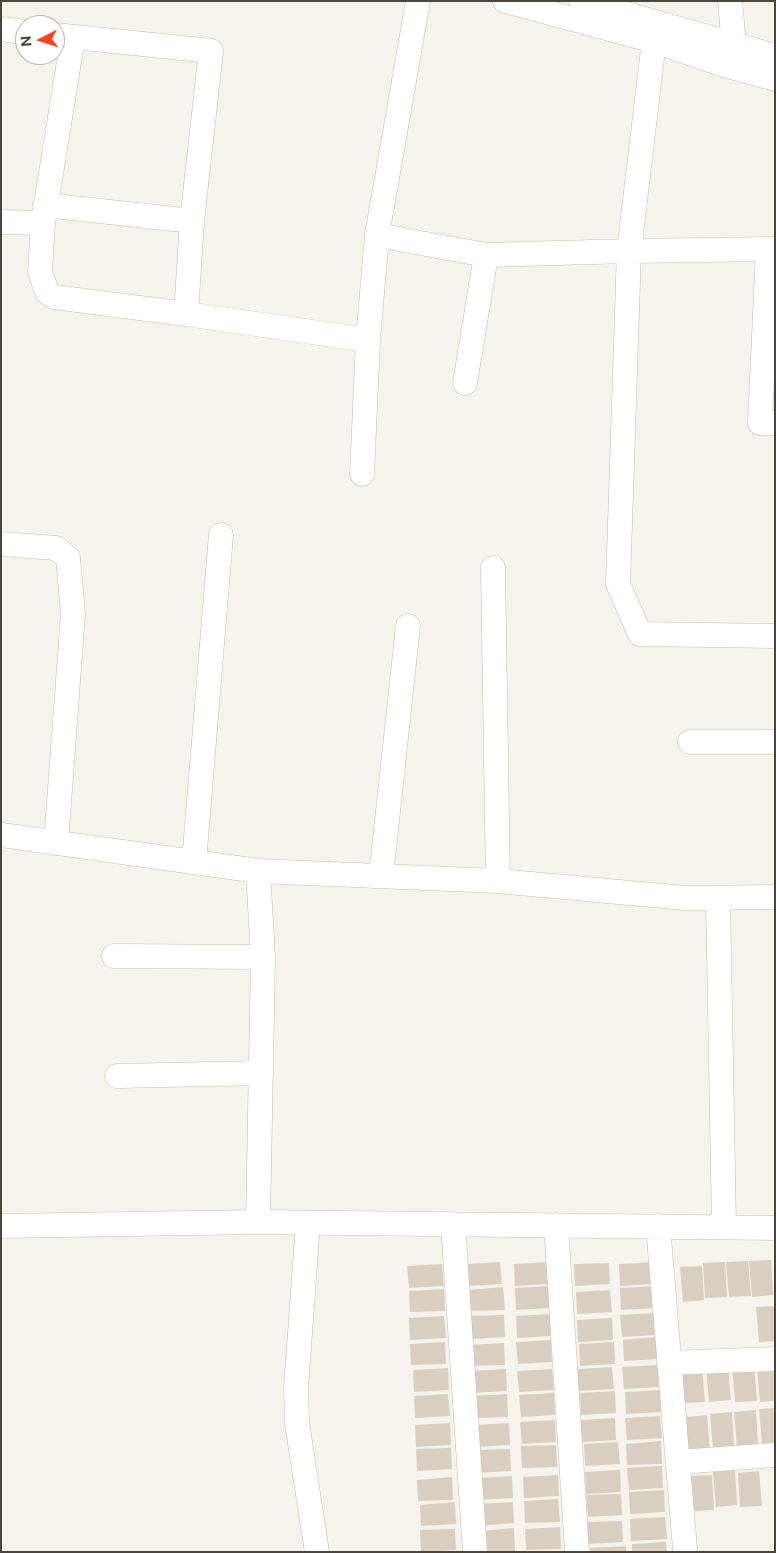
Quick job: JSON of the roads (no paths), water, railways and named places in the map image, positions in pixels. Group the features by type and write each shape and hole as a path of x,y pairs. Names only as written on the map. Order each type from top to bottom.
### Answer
{"street":[{"path":"362,474 368,340 377,235 418,1"},
{"path":"504,1 654,41 727,66 775,79"},
{"path":"581,1 775,56"},
{"path":"730,1 734,45"},
{"path":"1,29 15,31"},
{"path":"65,36 211,51 192,221 186,314"},
{"path":"654,41 628,251 618,584 640,634 775,636"},
{"path":"61,65 44,214 40,272 47,292 54,297 368,340"},
{"path":"1,222 44,214 192,221"},
{"path":"377,235 486,255 771,249 760,423 775,423"},
{"path":"465,383 486,255"},
{"path":"194,862 221,535"},
{"path":"1,544 56,548 68,558 73,614 56,843"},
{"path":"493,568 498,881"},
{"path":"381,876 408,626"},
{"path":"690,742 775,742"},
{"path":"1,835 258,871 498,881 685,898 775,897"},
{"path":"258,871 263,957 258,1222"},
{"path":"718,898 724,1227"},
{"path":"114,956 263,957"},
{"path":"117,1076 261,1073"},
{"path":"1,1226 258,1222 775,1228"},
{"path":"308,1223 296,1388 297,1423 316,1552"},
{"path":"453,1224 475,1552"},
{"path":"556,1225 577,1552"},
{"path":"658,1226 685,1549"},
{"path":"669,1363 775,1359"},
{"path":"678,1462 775,1455"}]}
